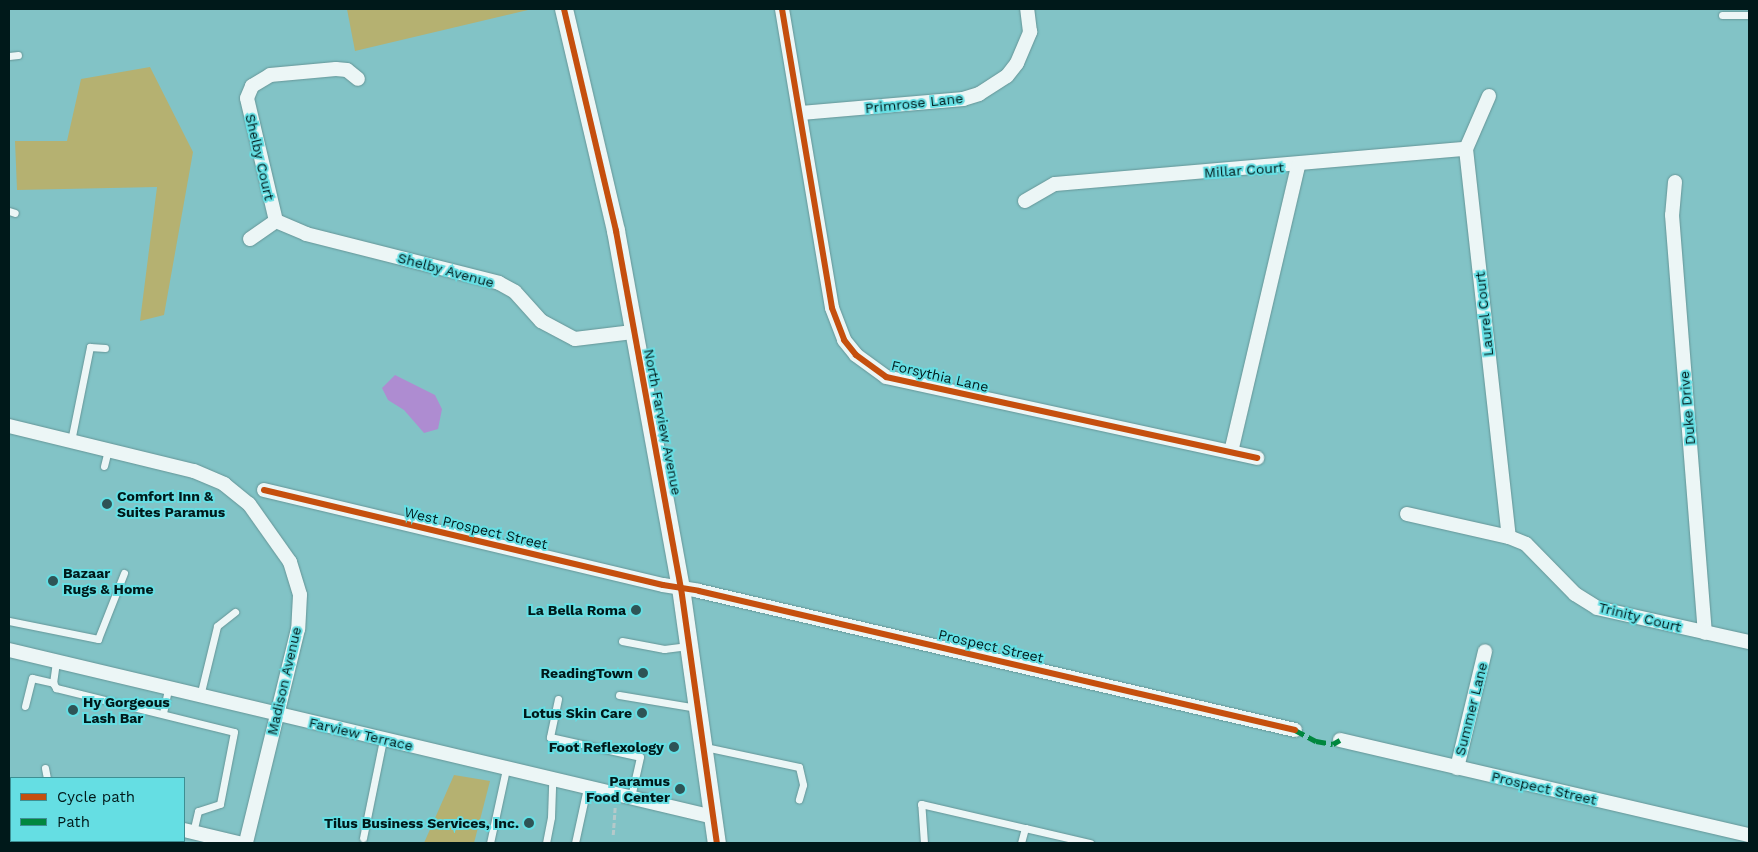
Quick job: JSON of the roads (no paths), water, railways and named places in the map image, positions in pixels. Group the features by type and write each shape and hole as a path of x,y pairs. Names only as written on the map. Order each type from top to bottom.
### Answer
{"street":[{"name":"North Farview Avenue","path":"564,9 603,164 681,588 700,708 717,843"},
{"name":"Forsythia Lane","path":"782,9 801,113 832,308 844,340 870,368 886,377 1257,458"},
{"name":"Primrose Lane","path":"801,113 963,99 979,94 1007,76 1017,63 1030,32 1028,9"},
{"name":"Shelby Court","path":"276,221 247,98 252,86 270,74 336,69 347,70 358,79"},
{"name":"Laurel Court","path":"1489,96 1466,149 1509,537"},
{"name":"Millar Court","path":"1026,201 1056,184 1298,166 1372,156 1466,149"},
{"path":"1231,452 1298,166"},
{"name":"Duke Drive","path":"1675,182 1672,216 1705,633"},
{"name":"Shelby Avenue","path":"276,221 306,234 499,283 515,292 541,321 575,340 633,332"},
{"path":"250,239 276,221"},
{"path":"9,426 108,450"},
{"name":"Madison Avenue","path":"108,450 194,471 224,484 249,504 290,562 300,594 298,629 246,843"},
{"name":"West Prospect Street","path":"264,490 681,588"},
{"name":"Trinity Court","path":"1407,514 1509,537 1538,552 1575,594 1597,608 1749,642"},
{"name":"Prospect Street","path":"681,588 1296,730"},
{"name":"Farview Terrace","path":"9,650 713,817"},
{"name":"Summer Lane","path":"1457,768 1485,651"},
{"name":"Prospect Street","path":"1340,740 1749,835"},
{"path":"188,831 217,841 238,843"}],"lane":[{"path":"1722,15 1749,15"},
{"path":"9,56 18,55"},
{"path":"70,441 90,347 105,348"},
{"path":"104,466 108,450"},
{"path":"9,621 98,639 124,573"},
{"path":"200,696 217,626 235,612"},
{"path":"622,641 664,649 690,646"},
{"path":"56,662 53,683 56,688 234,732 220,804 198,811 188,831"},
{"path":"25,706 32,678 53,683"},
{"path":"163,713 168,688"},
{"path":"619,695 700,708"},
{"path":"558,699 550,737 640,757 631,797"},
{"path":"363,838 383,740"},
{"path":"705,747 799,767 803,785 799,799"},
{"path":"45,768 47,777"},
{"path":"490,843 506,769"},
{"path":"546,843 551,817 552,780"},
{"path":"575,843 587,788"},
{"path":"924,843 921,804 1090,843"},
{"path":"1021,843 1025,828"}],"place":[{"name":"Comfort Inn & Suites Paramus","path":"107,504"},
{"name":"Bazaar Rugs & Home","path":"53,581"},
{"name":"La Bella Roma","path":"636,610"},
{"name":"ReadingTown","path":"643,673"},
{"name":"Hy Gorgeous Lash Bar","path":"73,710"},
{"name":"Lotus Skin Care","path":"642,713"},
{"name":"Foot Reflexology","path":"674,747"},
{"name":"Paramus Food Center","path":"680,789"},
{"name":"Tilus Business Services, Inc.","path":"529,823"}]}
